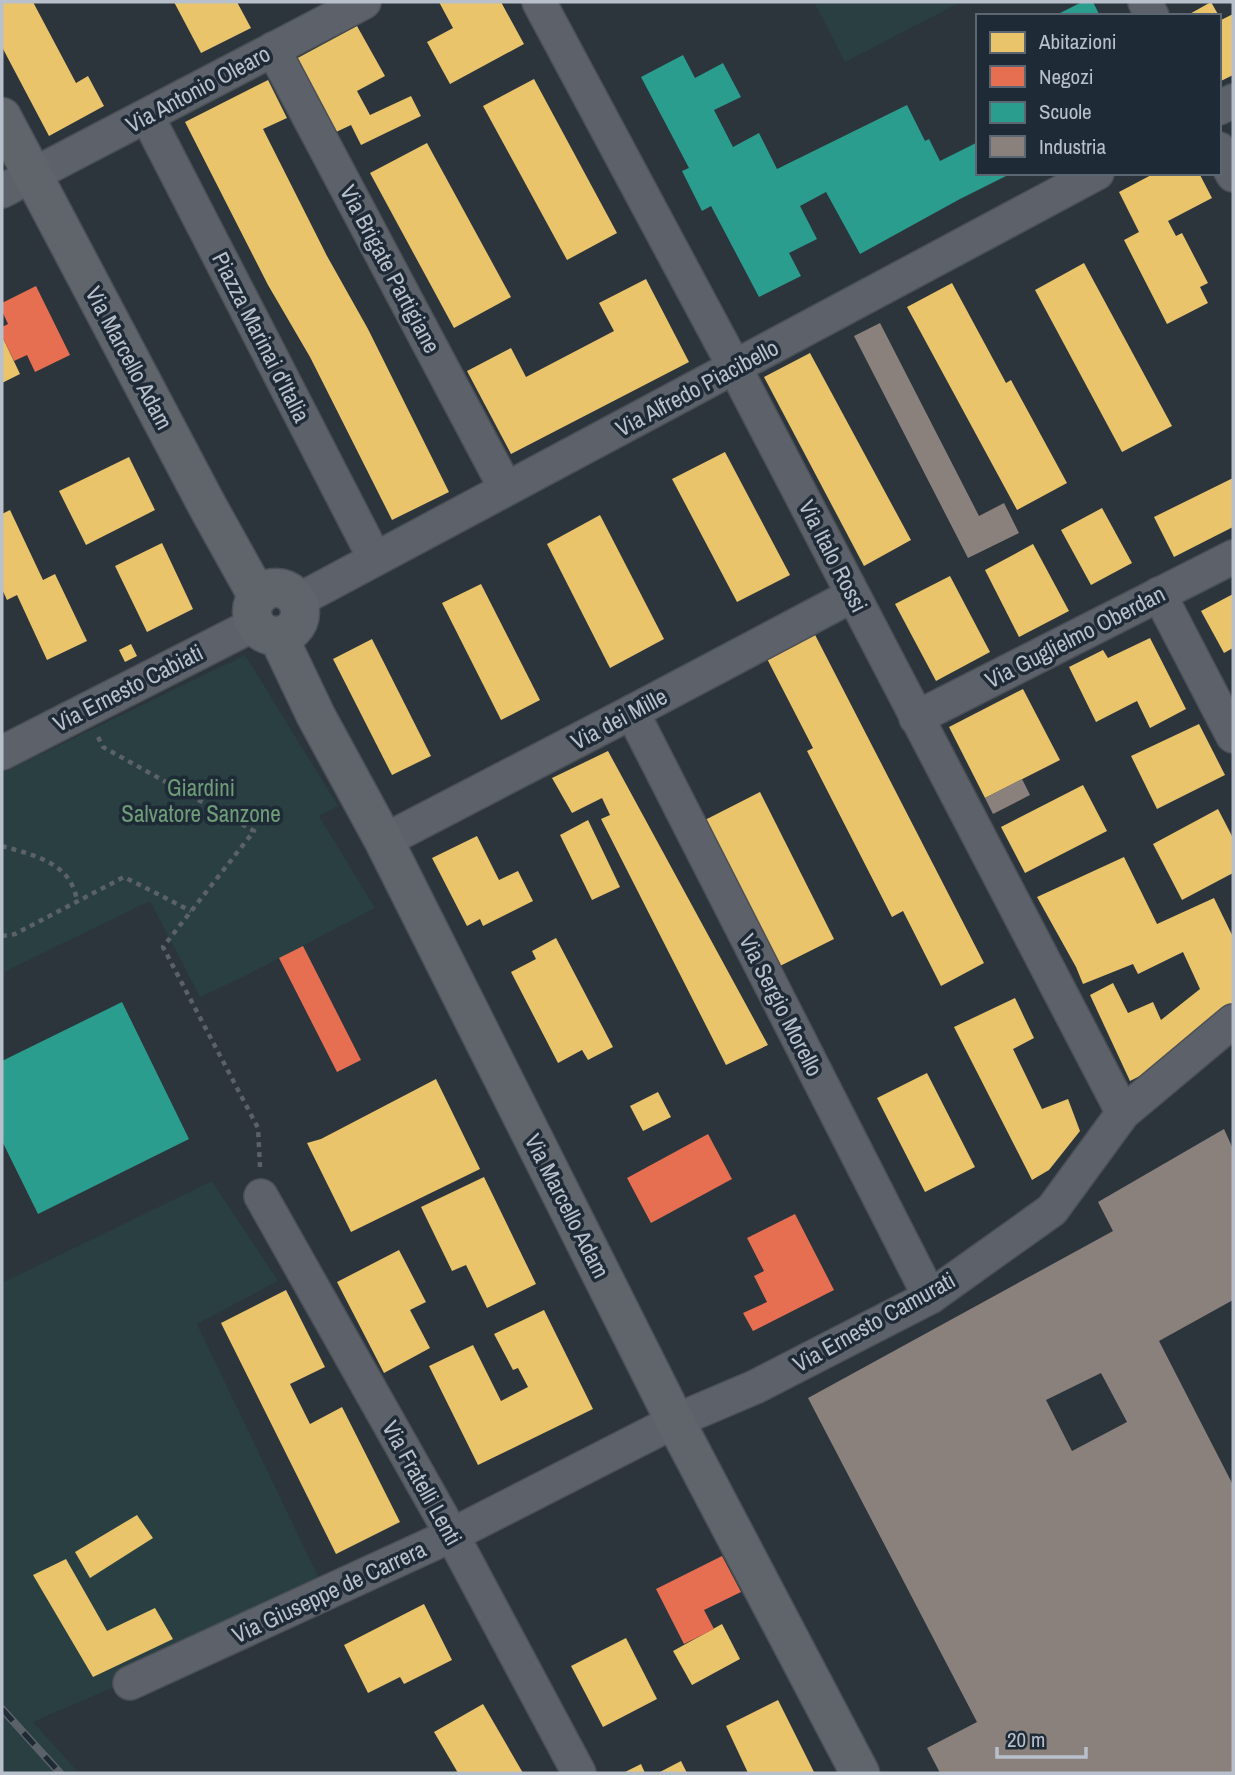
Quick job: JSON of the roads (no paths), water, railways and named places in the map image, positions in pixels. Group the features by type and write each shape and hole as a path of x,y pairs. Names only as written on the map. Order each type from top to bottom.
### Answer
{"main road":[{"name":"Via Marcello Adam","path":"2,117 17,183 209,509 264,619 384,841 675,1421 860,1773"},
{"path":"264,619 286,634 297,623 300,608 297,601"}],"street":[{"name":"Via Antonio Olearo","path":"17,183 363,2"},
{"name":"Via Italo Rossi","path":"539,2 735,368 1124,1113"},
{"name":"Via Brigate Partigiane","path":"274,49 506,489"},
{"name":"Piazza Marinai d'Italia","path":"147,116 375,559"},
{"path":"1221,153 1233,175"},
{"name":"Via Alfredo Piacibello","path":"297,601 1093,175"},
{"name":"Via Guglielmo Oberdan","path":"916,718 1233,557"},
{"path":"1159,594 1233,736"},
{"name":"Via dei Mille","path":"384,841 853,595"},
{"name":"Via Ernesto Cabiati","path":"2,753 264,619"},
{"name":"Via Sergio Morello","path":"632,712 930,1297"},
{"name":"Via Ernesto Camurati","path":"675,1421 755,1387 930,1297 1052,1210 1124,1113 1233,1021"},
{"name":"Via Fratelli Lenti","path":"261,1196 452,1535 579,1773"},
{"name":"Via Giuseppe de Carrera","path":"130,1683 452,1535 675,1421"}],"railway":[{"path":"2,1709 60,1773"}],"park label":[{"name":"Giardini Salvatore Sanzone","path":"201,801"}]}
